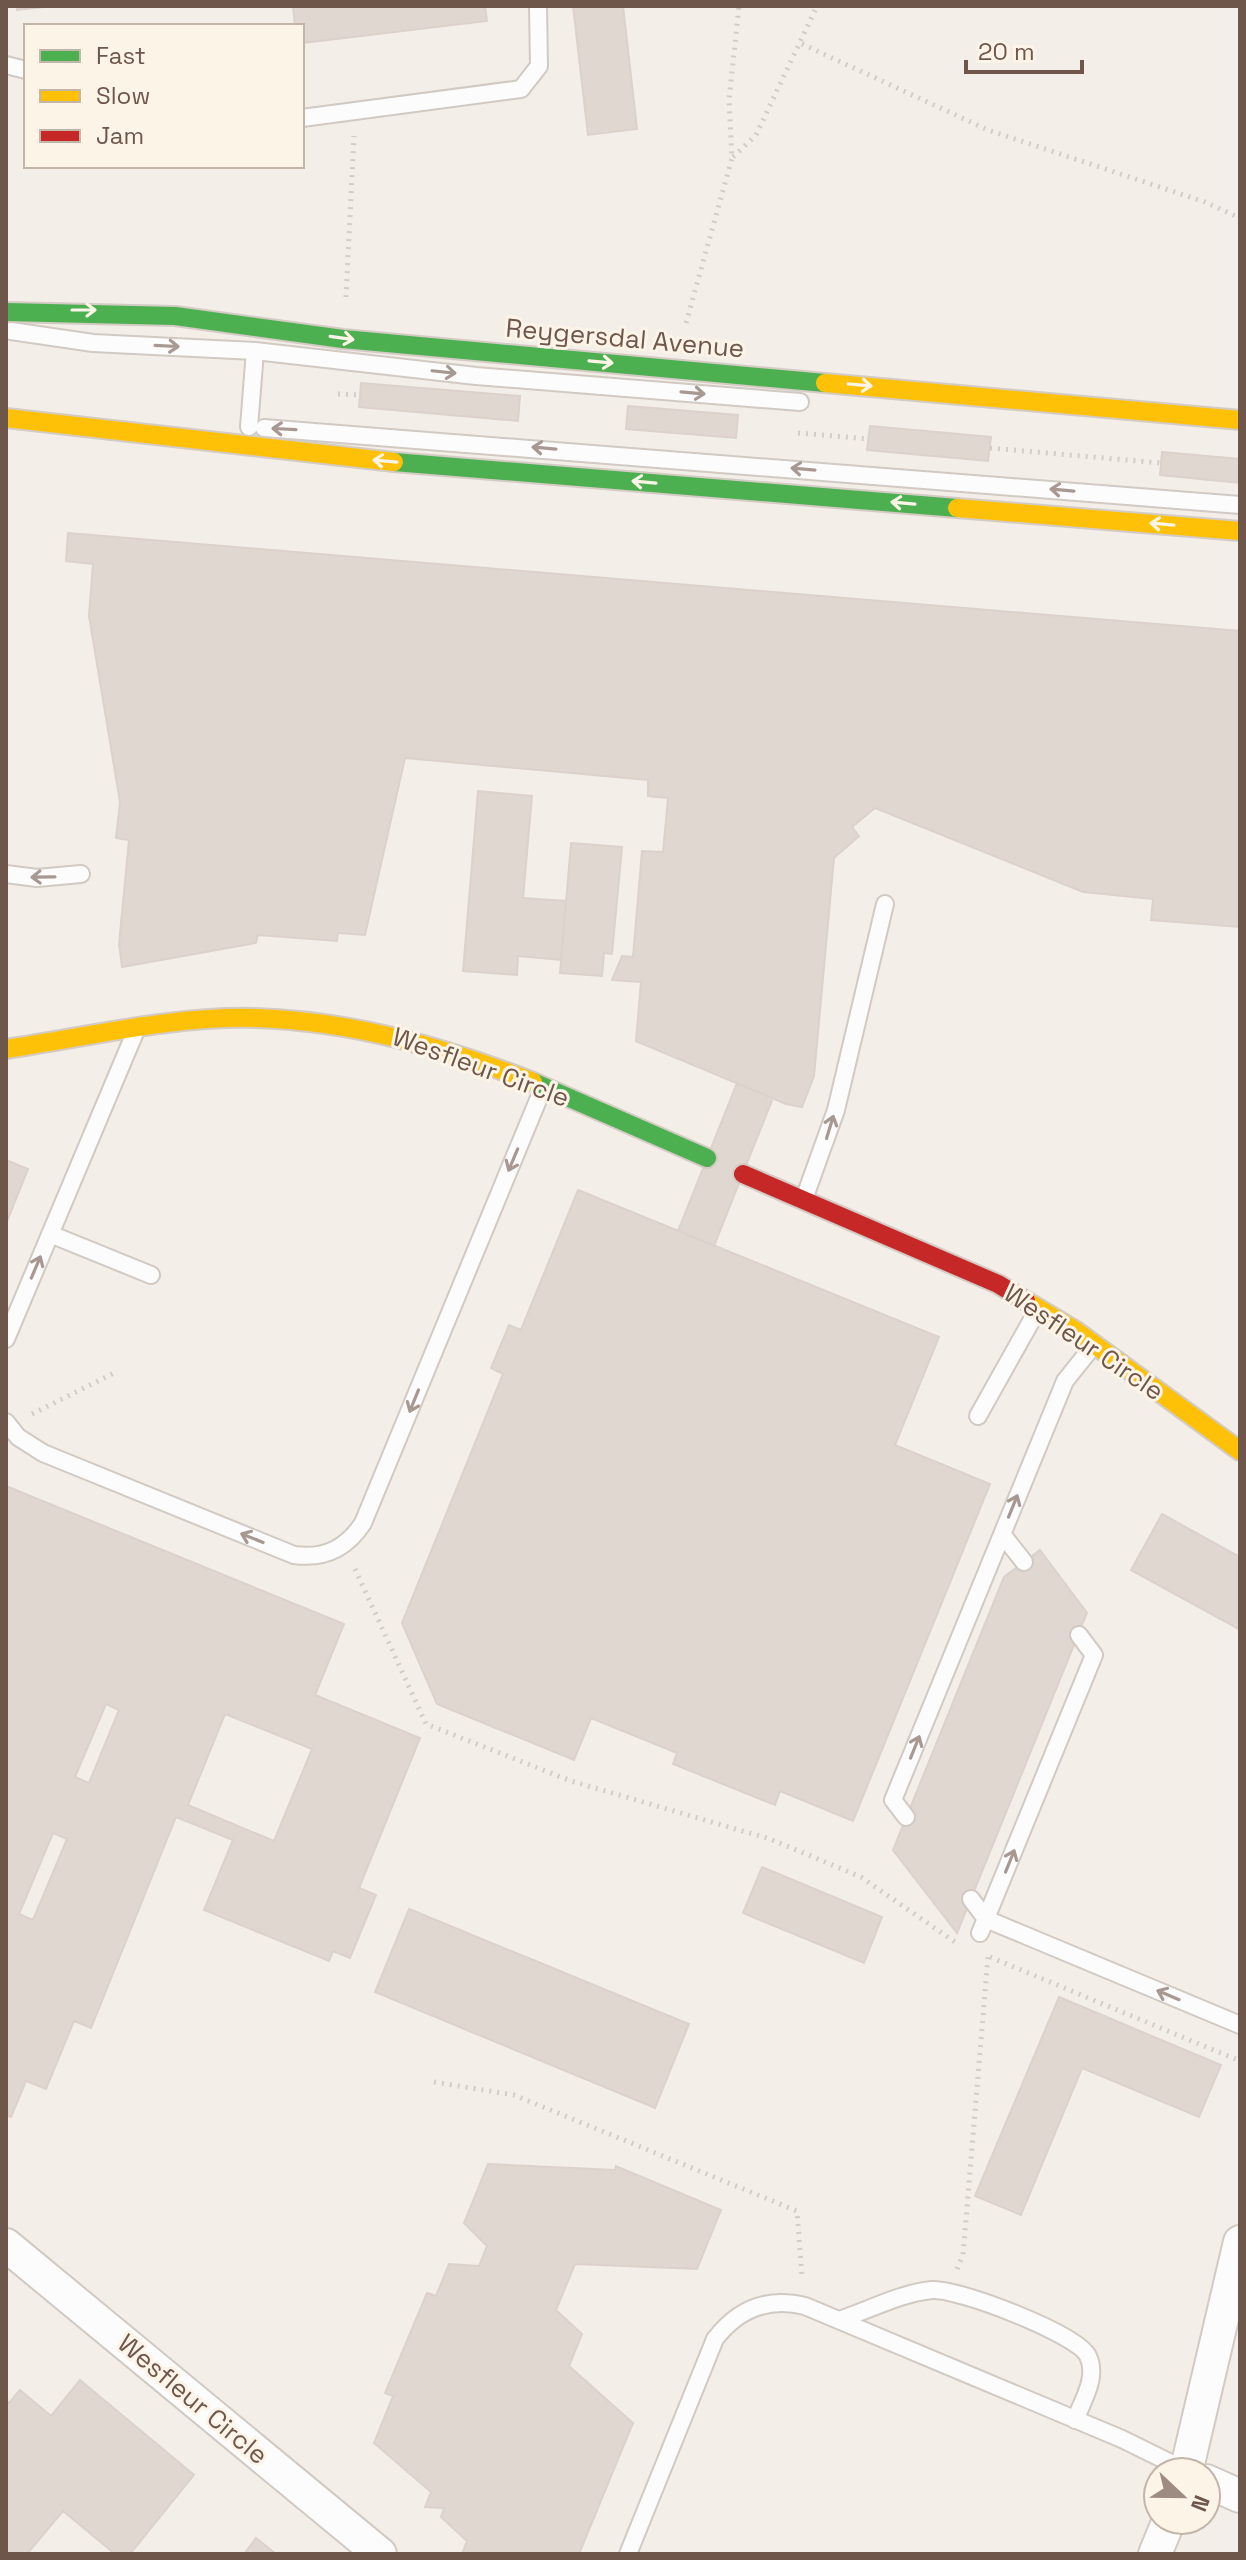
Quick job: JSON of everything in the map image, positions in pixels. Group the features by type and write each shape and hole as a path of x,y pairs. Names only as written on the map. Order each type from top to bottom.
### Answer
{"main road":[{"name":"Reygersdal Avenue","path":"6,312 89,310 241,320 343,339 1240,420"},
{"path":"6,418 332,457 1240,531"},
{"name":"Wesfleur Circle","path":"6,1045 252,1018 342,1023 428,1043 707,1158"},
{"name":"Wesfleur Circle","path":"743,1174 955,1264 1039,1307 1240,1451"}],"street":[{"path":"1191,2456 1240,2242"},
{"name":"Wesfleur Circle","path":"10,2257 380,2554"}],"lane":[{"path":"304,118 521,89 529,83 539,66 538,6"},
{"path":"6,330 93,343 255,351 476,376 815,403"},
{"path":"249,427 255,351"},
{"path":"6,418 103,416 377,435 1240,505"},
{"path":"6,874 37,878 81,874"},
{"path":"804,1201 836,1110 885,904"},
{"path":"6,1339 135,1031"},
{"path":"7,1424 29,1447 294,1555 325,1554 344,1545 363,1523 543,1088"},
{"path":"50,1234 151,1275"},
{"path":"978,1416 1039,1307"},
{"path":"906,1817 893,1800 1065,1381 1094,1344"},
{"path":"1002,1534 1024,1562"},
{"path":"983,1926 1094,1655 1079,1635"},
{"path":"971,1899 983,1926 1240,2025"},
{"path":"839,2320 912,2294 947,2291 1045,2329 1083,2349 1091,2376 1075,2420"},
{"path":"628,2554 715,2339 726,2325 755,2307 788,2302 805,2306 1153,2456"}],"path":[{"path":"686,323 732,158 729,100 739,6"},
{"path":"732,158 756,135 817,7"},
{"path":"802,44 988,130 1205,202 1240,218"},
{"path":"347,297 355,111"},
{"path":"338,394 360,395"},
{"path":"796,432 869,439"},
{"path":"990,448 1161,463"},
{"path":"7,1424 116,1372"},
{"path":"344,1545 426,1724 571,1781 770,1839 861,1877"},
{"path":"947,2291 963,2255 988,1956 983,1926"},
{"path":"434,2082 514,2095 797,2211 805,2306"}],"building":[{"path":"17,6 53,6 17,10"},
{"path":"293,6 485,6 487,21 304,43 304,24 295,24"},
{"path":"573,6 623,6 637,129 588,135"},
{"path":"361,383 520,396 518,421 359,407"},
{"path":"628,406 738,415 736,438 626,429"},
{"path":"870,426 991,437 988,461 867,450"},
{"path":"1162,452 1240,459 1240,483 1160,475"},
{"path":"68,533 1240,631 1240,927 1151,920 1153,899 1083,892 875,808 852,827 859,836 834,858 814,1076 802,1107 786,1104 636,1041 641,982 612,980 622,956 633,957 642,851 663,852 668,798 648,796 648,780 405,758 365,935 338,933 337,941 258,935 256,943 122,967 119,944 129,840 116,838 120,802 89,616 93,564 66,561"},
{"path":"478,791 532,796 523,898 566,901 561,960 518,956 517,975 463,971"},
{"path":"571,843 622,847 612,954 604,953 602,976 560,973"},
{"path":"737,1083 773,1098 714,1246 678,1231"},
{"path":"6,1160 28,1169 6,1224"},
{"path":"578,1190 939,1337 895,1445 990,1484 853,1821 780,1791 775,1805 673,1764 677,1753 591,1718 574,1760 437,1704 402,1623 503,1374 491,1368 509,1325 521,1330"},
{"path":"6,1486 344,1624 315,1695 420,1738 359,1888 376,1895 350,1958 333,1951 329,1961 204,1910 233,1840 176,1817 91,2028 74,2021 46,2089 26,2081 11,2117 6,2115","holes":["106,1704 119,1710 89,1783 75,1777","225,1714 312,1749 274,1841 188,1805","53,1833 67,1839 33,1920 19,1914"]},
{"path":"1162,1514 1240,1557 1240,1622 1237,1628 1131,1570"},
{"path":"1040,1550 1087,1613 957,1933 893,1850 1004,1577"},
{"path":"762,1867 882,1917 864,1963 743,1913"},
{"path":"409,1909 689,2024 655,2108 375,1992"},
{"path":"1059,1997 1221,2065 1199,2117 1082,2068 1021,2215 975,2196"},
{"path":"488,2164 615,2170 616,2166 721,2210 697,2269 575,2264 556,2310 582,2334 569,2366 633,2423 579,2554 462,2554 467,2541 441,2517 444,2508 425,2507 431,2492 374,2443 393,2396 385,2393 427,2293 436,2296 449,2264 479,2266 487,2246 464,2223"},
{"path":"80,2380 194,2475 130,2554 115,2554 63,2511 27,2554 6,2554 6,2400 9,2403 20,2390 51,2416"},
{"path":"256,2538 276,2554 244,2554"}],"traffic: fast":[{"path":"6,312 175,316 343,339 825,383"},
{"path":"394,462 957,508"},
{"path":"533,1082 707,1158"}],"traffic: slow":[{"path":"825,383 1240,420"},
{"path":"6,418 394,462"},
{"path":"957,508 1240,531"},
{"path":"6,1049 192,1020 291,1020 397,1038 533,1082"},
{"path":"1026,1301 1076,1331 1240,1451"}],"traffic: jam":[{"path":"743,1174 998,1284 1026,1301"}]}
